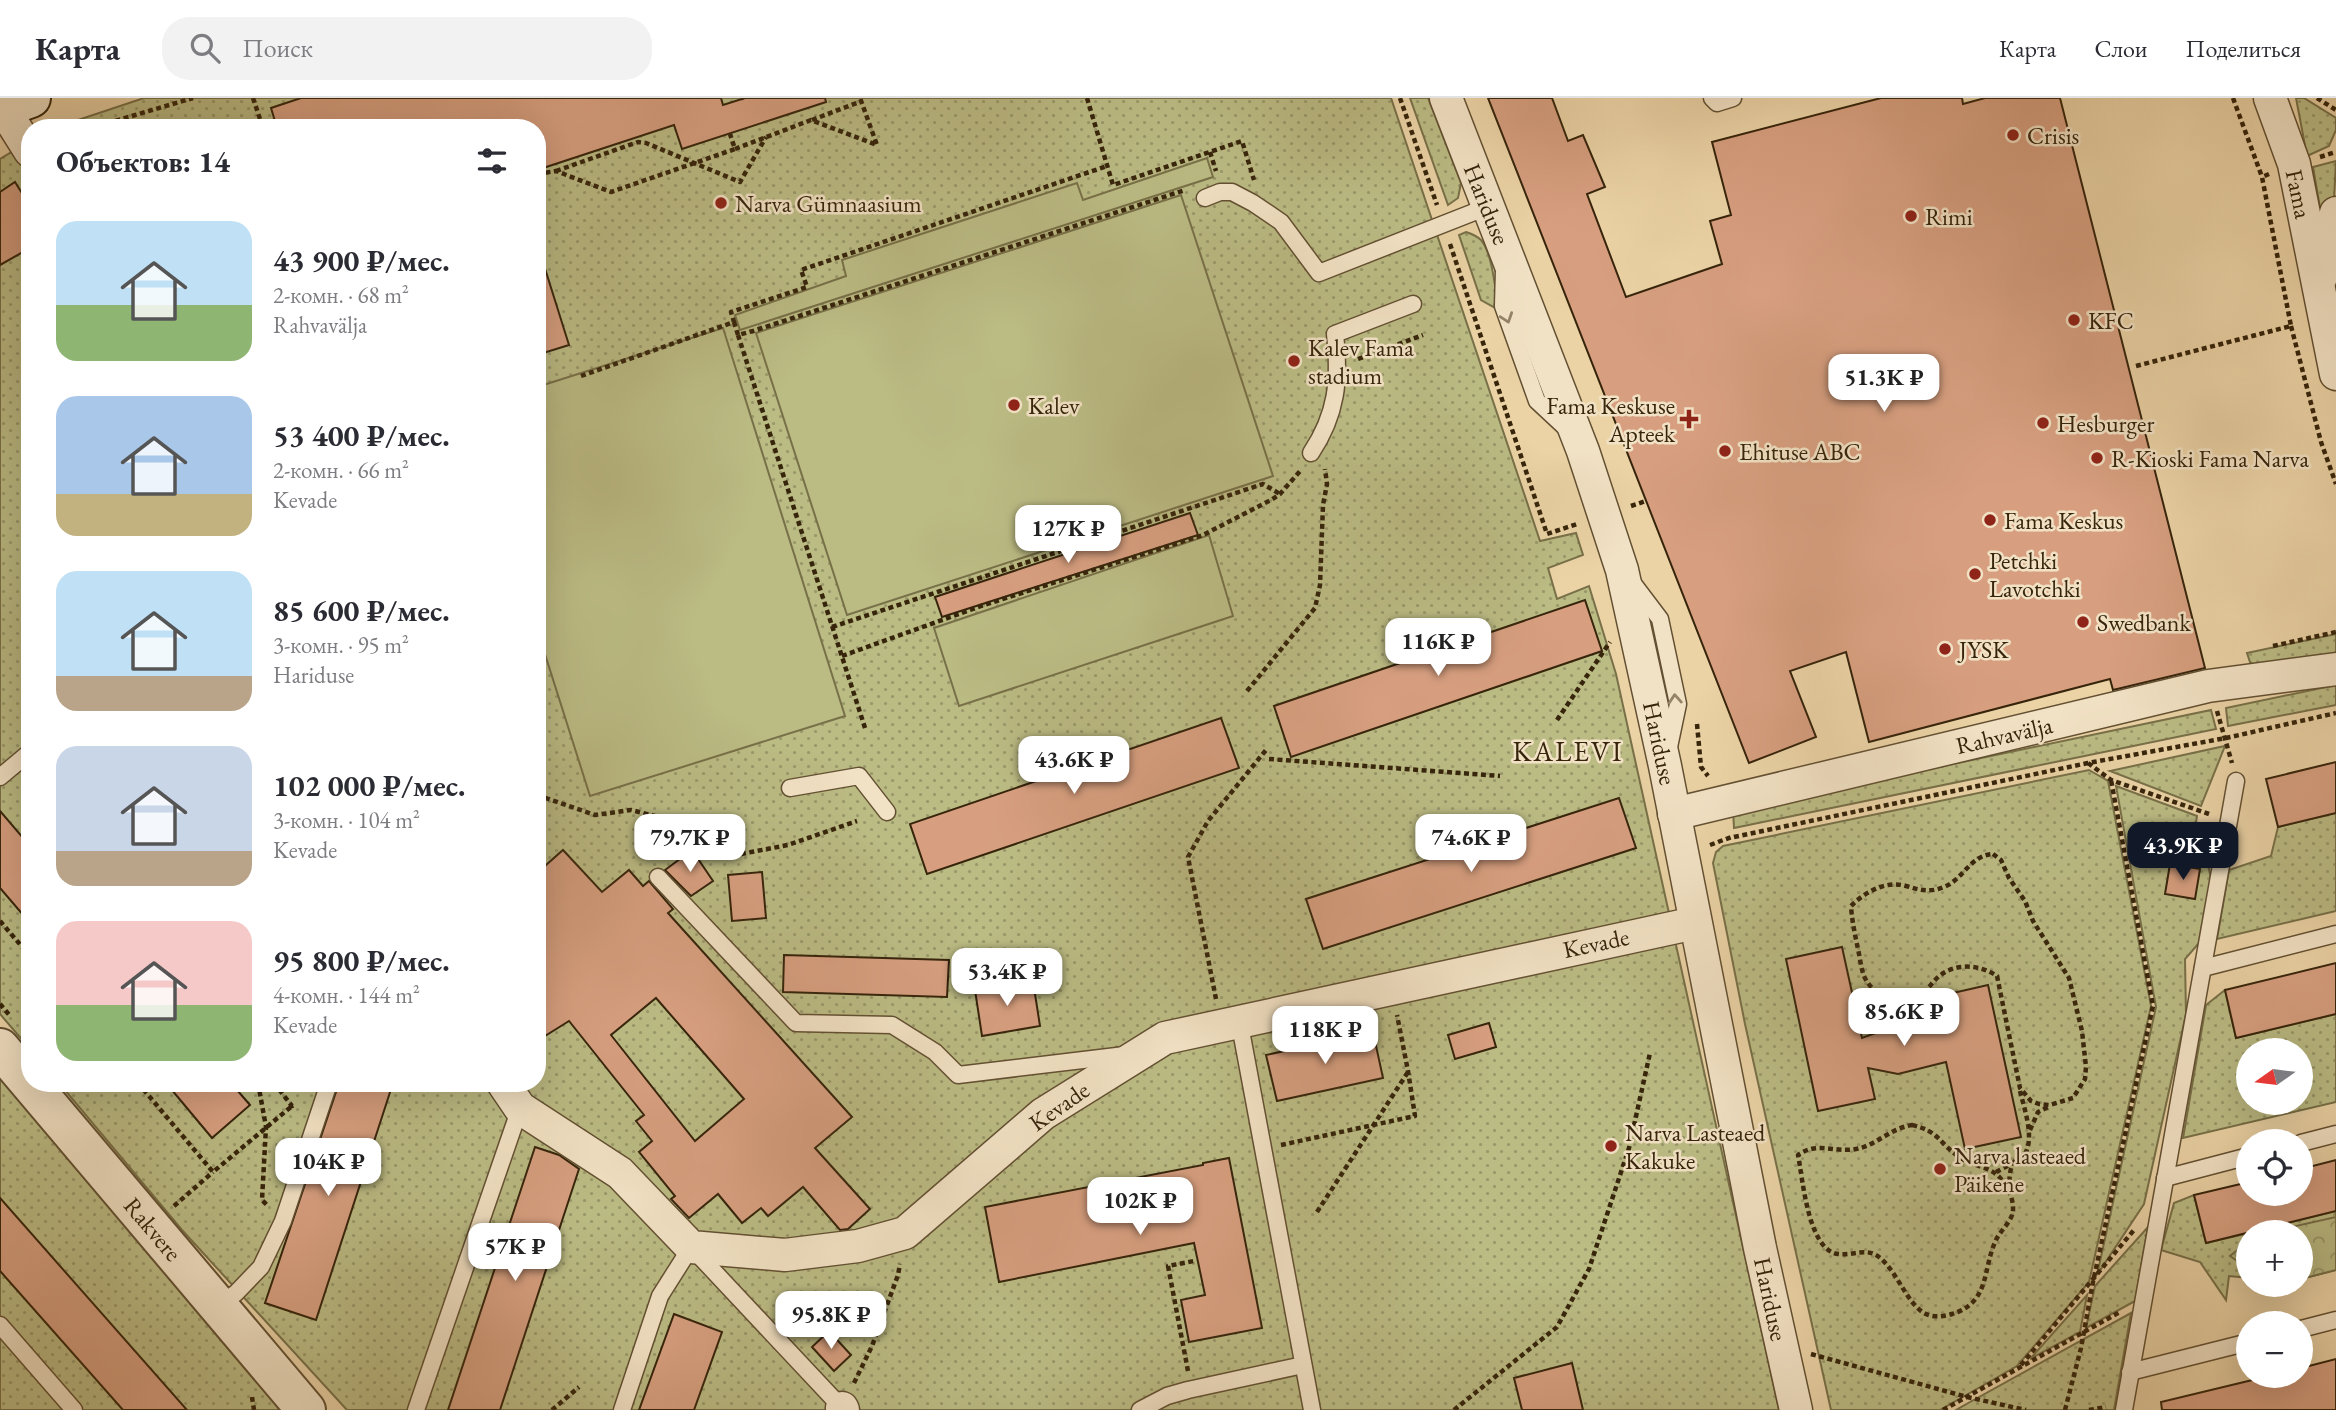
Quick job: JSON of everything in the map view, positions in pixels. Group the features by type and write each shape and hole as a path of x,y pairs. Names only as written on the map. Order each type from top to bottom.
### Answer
{"street":[{"name":"Hariduse","path":"1446,98 1577,438 1622,570 1665,766 1760,1248 1796,1410"},
{"name":"Fama","path":"2270,98 2294,164 2336,374"},
{"path":"11,105 21,129"},
{"path":"2319,289 2336,213"},
{"name":"Rahvavälja","path":"1674,814 2208,686 2336,669"},
{"name":"Kevade","path":"691,1247 785,1255 858,1246 905,1233 1043,1114 1165,1038 1695,923"},
{"name":"Rakvere","path":"0,1048 21,1073"},
{"name":"Rakvere","path":"37,1092 306,1410"},
{"path":"511,1096 620,1173 691,1247"}],"lane":[{"path":"1712,98 1717,103 1733,98"},
{"path":"1199,193 1232,192 1281,222 1319,274 1487,207"},
{"path":"1311,453 1325,432 1336,397 1338,359 1335,334 1413,304"},
{"path":"0,776 21,759"},
{"path":"790,788 859,776 887,812"},
{"path":"2124,1410 2236,781"},
{"path":"658,877 796,1023 892,1025 935,1052 958,1075 1141,1053"},
{"path":"2203,968 2336,934"},
{"path":"1230,1022 1263,1149 1312,1410"},
{"path":"218,1306 236,1293 261,1267 283,1221 327,1092"},
{"path":"416,1410 511,1096"},
{"path":"2313,1140 2336,1134"},
{"path":"2165,1178 2236,1159"},
{"path":"622,1410 660,1296 691,1247 834,1406"},
{"path":"2313,1326 2336,1320"},
{"path":"0,1325 74,1410"},
{"path":"2130,1372 2236,1345"},
{"path":"1140,1410 1167,1396 1192,1389 1303,1365"}],"path":[{"path":"122,119 193,98"},
{"path":"253,98 260,119"},
{"path":"1087,98 1113,185 1242,141 1264,211"},
{"path":"1400,98 1547,534 1584,522"},
{"path":"2233,98 2262,177 2291,326 2321,442 2336,484"},
{"path":"2317,98 2336,110"},
{"path":"556,172 611,192 735,149 861,100 877,145 811,120"},
{"path":"730,134 735,149"},
{"path":"546,173 556,172 638,142 740,182 766,137"},
{"path":"1210,152 1219,179"},
{"path":"2262,177 2336,152"},
{"path":"866,731 731,312 807,287 801,270 1107,166"},
{"path":"738,335 1199,193"},
{"path":"581,376 734,322"},
{"path":"2136,366 2291,326"},
{"path":"1356,369 1357,360 1423,335"},
{"path":"842,656 981,606 1203,535 1280,494 1305,466 1311,453"},
{"path":"1247,691 1315,608 1320,585 1323,505 1327,484 1325,467 1329,460"},
{"path":"832,627 1263,485 1280,494"},
{"path":"1557,720 1616,633"},
{"path":"2208,686 2226,738 2236,781"},
{"path":"1734,838 2088,763 2226,738 2336,713"},
{"path":"1230,1022 1188,857 1208,821 1266,750"},
{"path":"1269,759 1500,776"},
{"path":"2088,763 2111,780 2229,820"},
{"path":"2065,1410 2154,1006 2111,780"},
{"path":"546,799 595,815 631,810 727,834 741,854 788,845 857,821"},
{"path":"1996,1172 2024,1156 2028,1149 2032,1120 2038,1112 2073,1098 2085,1079 2082,1031 2070,978 2033,922 2025,901 2009,878 2001,860 1993,854 1972,862 1958,879 1932,891 1919,891 1894,884 1864,894 1851,906 1852,920 1865,977 1872,988 1884,996 1898,999 1923,993 1938,976 1960,967 1989,971 1997,976 2029,1133"},
{"path":"0,920 21,945"},
{"path":"1263,1149 1415,1116 1391,987"},
{"path":"1454,1410 1557,1327 1589,1269 1629,1148 1650,1053"},
{"path":"1317,1212 1408,1071"},
{"path":"2020,1088 2031,1101 2050,1105"},
{"path":"146,1092 213,1172"},
{"path":"260,1092 266,1127 262,1200 283,1221"},
{"path":"281,1092 292,1106"},
{"path":"169,1210 292,1106 325,1092"},
{"path":"2010,1194 1996,1172 1958,1156 1935,1133 1912,1125 1902,1126 1859,1149 1819,1147 1807,1149 1798,1155 1814,1232 1822,1244 1833,1253 1863,1251 1876,1255 1893,1270 1916,1306 1926,1315 1939,1317 1960,1311 1979,1295 1987,1278 1991,1252 2012,1217 2010,1174 2014,1162"},
{"path":"2018,1369 2162,1196"},
{"path":"834,1406 872,1346 898,1275 905,1233"},
{"path":"1192,1389 1168,1266 1194,1261"},
{"path":"1943,1410 2143,1299"},
{"path":"1810,1353 1967,1398 2025,1410"},
{"path":"552,1410 579,1387"}],"green space":[{"path":"144,98 1391,98 1540,541 1576,533 1583,555 1548,568 1557,599 1589,586 1616,674 1779,1410 347,1410 182,1230 67,1092 546,1092 546,119 81,119"},
{"path":"1410,98 1428,98 1461,183 1458,198 1448,205"},
{"path":"2296,98 2304,98 2336,118 2336,130 2329,146 2307,156"},
{"path":"21,146 21,1038 0,1014 0,159"},
{"path":"1207,158 1213,177 740,330 735,315 846,276 842,260 1077,183 1083,200"},
{"path":"2336,161 2334,200 2326,210 2320,208 2313,167"},
{"name":"Kalev","path":"1181,195 1273,476 847,615 756,333"},
{"path":"1466,232 1478,237 1485,246 1491,263 1499,310 1481,300 1459,235"},
{"path":"723,328 845,716 590,796 546,657 546,384"},
{"path":"1209,535 1233,616 959,706 934,628"},
{"path":"2336,634 2336,654 2259,668 2250,662 2247,653"},
{"path":"2336,685 2336,705 2228,726 2226,708"},
{"path":"2211,710 2216,729 1734,828 1733,810"},
{"path":"2225,746 2201,806 2110,771"},
{"name":"Narva lasteaed Päikene","path":"2089,770 2108,781 2151,1006 2089,1282 2017,1366 1940,1410 1831,1410 1745,1024 1713,863 1716,852 1723,846"},
{"path":"2116,786 2197,816 2192,849 2207,859 2211,879 2199,943 2185,959 2186,1014 2144,1204 2097,1275 2156,1007"},
{"path":"2336,813 2336,911 2217,939 2229,870 2271,856 2278,827"},
{"path":"2225,990 2236,1038 2236,1115 2281,1115 2183,1138 2206,1005"},
{"path":"2336,1014 2336,1102 2314,1107 2314,1038 2236,1038"},
{"path":"0,1044 21,1069 21,1092 41,1092 312,1410 0,1410"},
{"path":"2194,1195 2206,1243 2236,1236 2236,1277 2229,1276 2226,1300 2200,1262 2161,1250 2174,1203"},
{"path":"2336,1211 2336,1270 2313,1276 2313,1220 2300,1220"},
{"path":"2336,1217 2336,1270 2313,1276 2313,1222"},
{"path":"2148,1227 2135,1301 2086,1328 2095,1286"},
{"path":"2087,1295 2080,1332 2030,1359"},
{"path":"2131,1313 2114,1410 1956,1410 1970,1402"}],"building":[{"path":"301,98 721,98 723,105 745,98 825,98 826,102 682,149 674,125 546,167 546,119 274,119 271,108"},
{"name":"Fama Keskus","path":"1488,98 1552,98 1568,141 1583,135 1605,187 1587,194 1626,297 1722,264 1710,221 1731,215 1712,142 1881,98 1962,98 1963,104 1985,98 2060,98 2205,668 2113,690 2110,679 1869,742 1846,652 1790,671 1816,737 1749,763"},
{"path":"15,182 21,192 21,253 0,265 0,192"},
{"path":"546,272 569,345 546,352"},
{"path":"1190,513 1198,535 942,617 935,597"},
{"path":"1585,600 1602,651 1291,757 1274,706"},
{"path":"1221,718 1239,768 927,874 910,824"},
{"path":"2336,762 2336,813 2278,827 2266,779"},
{"path":"1619,798 1636,848 1323,949 1306,899"},
{"path":"0,811 21,836 21,912 0,888"},
{"path":"563,850 602,892 629,870 643,886 649,881 673,909 668,913 852,1117 815,1148 870,1209 848,1229 840,1230 803,1187 768,1216 761,1208 742,1223 718,1194 689,1218 671,1199 675,1196 639,1152 652,1141 636,1121 644,1115 569,1021 546,1035 546,865","holes":["656,998 744,1099 695,1141 611,1035"]},
{"path":"692,850 713,881 691,896 665,870"},
{"path":"2170,864 2200,869 2195,899 2165,894"},
{"path":"762,872 766,918 732,921 728,875"},
{"path":"1842,947 1862,1038 1934,1012 1931,998 1988,985 2021,1137 1965,1149 1946,1062 1898,1074 1868,1068 1875,1099 1818,1111 1786,959"},
{"path":"784,955 949,960 947,997 783,992"},
{"path":"2336,963 2336,1014 2236,1038 2225,990"},
{"path":"1033,981 1040,1026 982,1036 975,990"},
{"path":"1489,1023 1496,1047 1455,1059 1448,1035"},
{"path":"1373,1032 1383,1078 1277,1101 1266,1055"},
{"path":"174,1092 239,1092 250,1105 212,1138"},
{"path":"336,1092 390,1092 316,1320 265,1303"},
{"path":"535,1147 559,1155 579,1169 500,1410 448,1410"},
{"path":"1229,1158 1262,1328 1189,1342 1181,1300 1205,1295 1194,1243 999,1282 985,1207"},
{"path":"2336,1160 2336,1211 2299,1220 2236,1220 2236,1236 2206,1243 2194,1195 2236,1185 2236,1206 2313,1206 2313,1166"},
{"path":"0,1198 187,1410 123,1410 0,1271"},
{"path":"674,1314 722,1332 694,1410 639,1410"},
{"path":"829,1331 851,1355 834,1371 812,1347"},
{"path":"2336,1359 2336,1410 2162,1410 2161,1402 2236,1384 2236,1388 2313,1388 2313,1365"},
{"path":"1572,1363 1583,1410 1522,1410 1514,1378"}],"place":[{"name":"Crisis","path":"2013,135"},
{"name":"Narva Gümnaasium","path":"721,203"},
{"name":"Rimi","path":"1911,216"},
{"name":"KFC","path":"2074,320"},
{"name":"Kalev Fama stadium","path":"1294,361"},
{"name":"Kalev","path":"1014,405"},
{"name":"Fama Keskuse Apteek","path":"1689,419"},
{"name":"Hesburger","path":"2043,423"},
{"name":"Ehituse ABC","path":"1725,451"},
{"name":"R-Kioski Fama Narva","path":"2097,458"},
{"name":"Fama Keskus","path":"1990,520"},
{"name":"Petchki Lavotchki","path":"1975,574"},
{"name":"Swedbank","path":"2083,622"},
{"name":"JYSK","path":"1945,649"},
{"name":"Narva Lasteaed Kakuke","path":"1611,1146"},
{"name":"Narva lasteaed Päikene","path":"1940,1169"}],"district":[{"name":"KALEVI","path":"1568,751"}]}
